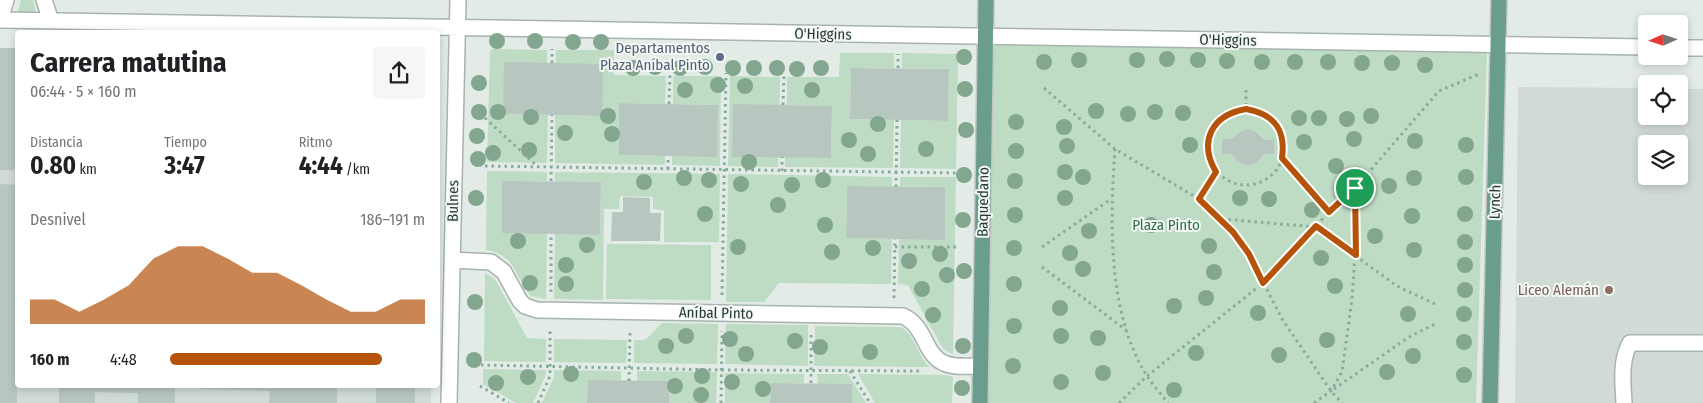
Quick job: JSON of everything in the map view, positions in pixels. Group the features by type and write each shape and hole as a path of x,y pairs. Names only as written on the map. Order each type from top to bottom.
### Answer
{"main road":[{"name":"Baquedano","path":"980,403 986,0"},
{"name":"Lynch","path":"1490,403 1499,0"}],"street":[{"path":"0,20 6,0"},
{"path":"44,0 51,21"},
{"name":"Bulnes","path":"448,403 458,0"},
{"name":"O'Higgins","path":"0,20 1638,47"},
{"path":"1688,48 1703,48"},
{"name":"Aníbal Pinto","path":"452,260 491,262 504,272 520,301 525,306 537,310 903,316 916,324 933,354 943,363 956,366 980,366"},
{"path":"1624,403 1623,363 1625,352 1630,343 1703,343"}],"path":[{"path":"552,47 552,63"},
{"path":"898,50 898,68"},
{"path":"1119,403 1147,376 1263,283 1329,212 1355,188 1439,92 1498,65"},
{"path":"669,104 670,72"},
{"path":"721,403 726,73"},
{"path":"783,105 784,74"},
{"path":"1044,88 1115,149 1199,199 1221,219 1249,254 1282,319 1331,391 1342,403"},
{"path":"1246,90 1246,109"},
{"path":"1246,109 1258,111 1269,117 1277,125 1282,135 1284,147 1282,158 1278,168 1270,177 1260,183 1248,185 1231,182 1216,172 1210,162 1208,150 1209,137 1214,126 1223,117 1234,111 1246,109"},
{"path":"551,181 552,115"},
{"path":"485,118 539,168"},
{"path":"896,187 897,120"},
{"path":"1115,149 1112,198 1114,264 1127,330 1147,376 1168,403"},
{"path":"668,156 668,169"},
{"path":"782,157 782,171"},
{"path":"1282,158 1329,212"},
{"path":"485,166 958,173"},
{"path":"1199,199 1216,172"},
{"path":"1331,391 1342,372 1352,299 1356,255 1355,188"},
{"path":"1042,247 1112,198"},
{"path":"1221,219 1316,226 1397,286 1437,305"},
{"path":"894,315 895,238"},
{"path":"895,247 958,247"},
{"path":"1042,267 1127,330"},
{"path":"629,381 631,311"},
{"path":"811,383 812,314"},
{"path":"1314,403 1409,337 1437,323"},
{"path":"481,365 721,370 927,371"},
{"path":"850,370 870,403"},
{"path":"480,386 509,403"}],"shaded area":[{"name":"Liceo Alemán","path":"1518,87 1638,88 1638,125 1688,125 1688,89 1703,89 1703,403 1515,403"},
{"path":"0,170 15,170 15,388 431,388 431,403 0,403"}],"green space":[{"path":"21,0 33,0 38,21 15,21"},
{"name":"Plaza Pinto","path":"996,44 1487,50 1476,403 985,403 990,56"},
{"path":"493,49 547,50 547,63 503,114 548,115 547,163 487,162 490,52"},
{"path":"556,50 614,50 614,75 666,76 665,104 620,103 619,155 665,156 665,165 555,163 555,115 602,116 556,63"},
{"path":"840,53 894,53 894,68 851,68 850,119 894,120 893,168 785,167 785,157 831,158 832,106 787,105 787,77 839,77"},
{"path":"902,53 958,54 956,169 900,168 901,120 948,121 949,69 902,68"},
{"path":"673,76 721,76 720,166 672,165 672,156 718,105 673,104"},
{"path":"730,76 780,77 778,167 728,166"},
{"path":"487,171 547,172 547,181 502,181 502,233 547,233 546,299 531,296 509,262 504,257 486,250"},
{"path":"555,172 720,174 719,242 664,242 664,210 653,209 653,197 620,196 619,209 604,209 603,300 554,299 555,234 600,234 601,183 555,182"},
{"path":"728,174 892,177 892,187 847,186 846,238 892,239 891,284 779,283 764,302 726,302"},
{"path":"900,177 956,177 953,354 942,347 908,285 898,284 899,239 945,239 945,187 900,186"},
{"path":"607,244 711,245 711,300 606,299"},
{"path":"485,273 495,279 527,338 546,339 546,362 484,361"},
{"path":"662,323 718,324 717,364 634,363 634,340 645,340"},
{"path":"726,324 808,325 808,366 725,364"},
{"path":"815,326 900,327 910,335 922,358 930,367 814,366"},
{"path":"554,339 627,340 626,363 554,362"},
{"path":"483,369 546,370 546,375 533,403 516,403 483,384"},
{"path":"554,370 621,371 621,381 588,380 587,403 542,403 554,377"},
{"path":"637,371 717,372 716,403 669,403 637,381"},
{"path":"725,373 804,374 804,383 771,383 770,403 725,403"},
{"path":"817,374 848,374 866,403 852,403 851,384 818,384"},
{"path":"858,374 945,375 953,377 952,403 875,403"}],"building":[{"path":"0,48 15,48 15,170 0,170"},
{"path":"504,62 603,64 602,116 503,114"},
{"path":"851,68 949,69 948,121 850,119"},
{"path":"619,103 718,105 717,157 619,155"},
{"path":"733,104 832,106 831,158 732,157"},
{"path":"1248,129 1255,131 1264,140 1274,140 1274,154 1264,154 1256,163 1250,165 1237,161 1232,154 1222,154 1222,139 1232,139 1241,131"},
{"path":"502,181 601,182 600,235 502,233"},
{"path":"0,184 15,185 15,388 17,388 17,403 0,403"},
{"path":"847,186 945,187 945,240 846,238"},
{"path":"623,197 650,198 650,213 661,213 660,241 611,241 612,212 623,212"},
{"path":"588,380 669,381 669,403 587,403"},
{"path":"771,383 852,384 852,403 770,403"},
{"path":"59,388 175,388 175,403 138,403 138,393 95,392 95,403 59,403"},
{"path":"337,388 337,403 269,403 270,391 201,389"},
{"path":"376,388 415,388 415,403 376,403"}],"place":[{"name":"Departamentos Plaza Aníbal Pinto","path":"720,57"},
{"name":"Liceo Alemán","path":"1609,290"}],"route":[{"path":"1246,109 1258,111 1269,117 1277,125 1282,135 1284,147 1282,158 1329,212 1355,188 1356,255 1316,226 1263,283 1249,254 1233,232 1199,199 1216,172 1210,162 1208,150 1209,137 1214,126 1223,117 1234,111 1246,109"}]}
